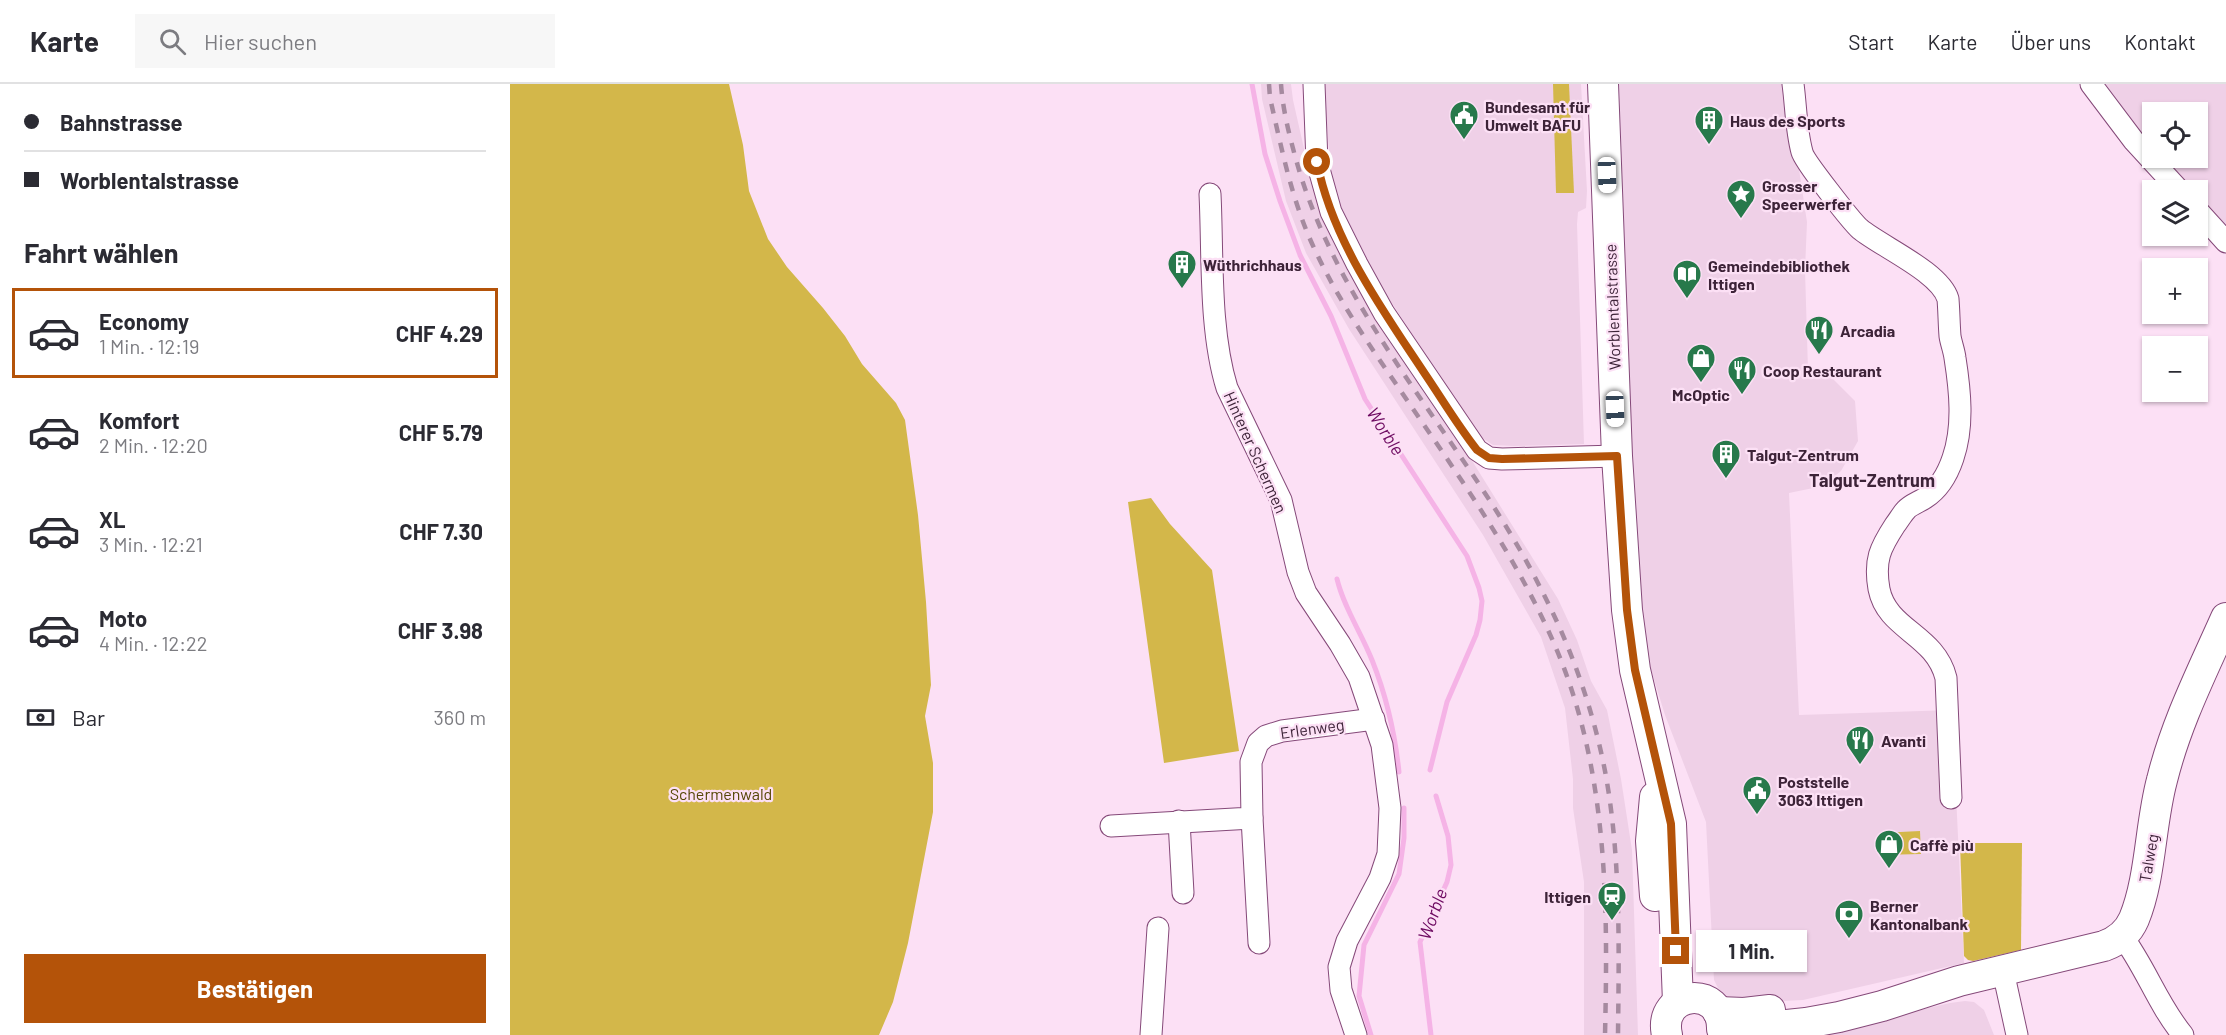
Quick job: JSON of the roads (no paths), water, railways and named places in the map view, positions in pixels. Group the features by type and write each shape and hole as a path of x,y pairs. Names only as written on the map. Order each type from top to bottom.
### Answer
{"main road":[{"name":"Worblentalstrasse","path":"1603,84 1617,456 1631,641 1673,841 1697,1019"},
{"name":"Talweg","path":"2122,936 2134,920 2141,898 2161,782 2172,744 2180,720 2223,631"},
{"path":"1697,1019 1745,1029 1839,1017 1882,1006 1959,981 2104,946 2115,942 2122,936"}],"street":[{"path":"1314,84 1317,162 1331,212 1384,313 1477,450 1489,458 1502,459 1617,456"},
{"path":"1792,84 1804,158 1859,228 1936,280 1948,299 1950,338 1955,354 1960,399 1959,431 1954,456 1944,480 1934,492 1906,509 1880,549 1877,564 1880,591 1884,603 1897,621 1931,647 1944,669 1951,798"},
{"path":"2091,84 2134,141 2170,180"},
{"name":"Hinterer Schermen","path":"1210,194 1217,342 1227,388 1281,500 1298,572 1306,593 1349,659 1366,693 1386,771 1390,808 1388,854 1382,873 1358,918 1340,960 1341,990 1356,1035"},
{"path":"2208,222 2226,242"},
{"name":"Erlenweg","path":"1258,943 1251,762 1258,743 1266,736 1282,731 1374,719"},
{"path":"1111,826 1252,818"},
{"path":"1179,821 1183,893"},
{"path":"1151,1035 1158,928"},
{"path":"2122,936 2136,954 2166,1012 2183,1035"},
{"path":"2003,971 2017,1035"}],"waterway":[{"name":"Worble","path":"1252,84 1265,154 1300,255 1331,316 1365,399 1467,556 1479,588 1482,601 1476,635 1447,702 1430,770"},
{"path":"1337,579 1382,687 1399,772"},
{"name":"Worble","path":"1431,1035 1420,942 1447,882 1451,865 1448,836 1436,796"},
{"path":"1371,1035 1359,996 1364,945 1399,874 1404,838 1404,808"}],"railway":[{"path":"1269,84 1283,156 1294,195 1307,232 1324,267 1362,333 1460,478 1522,578 1556,648 1573,695 1586,742 1601,838 1605,887 1605,1035"},
{"path":"1281,84 1285,117 1299,170 1320,228 1347,282 1378,334 1513,538 1553,612 1572,656 1600,748 1610,803 1618,903 1618,1035"}],"place":[{"name":"Bundesamt für Umwelt BAFU","path":"1464,140"},
{"name":"Haus des Sports","path":"1709,146"},
{"name":"Grosser Speerwerfer","path":"1741,220"},
{"name":"Wüthrichhaus","path":"1182,290"},
{"name":"Gemeindebibliothek Ittigen","path":"1687,300"},
{"name":"Arcadia","path":"1819,356"},
{"name":"McOptic","path":"1701,384"},
{"name":"Coop Restaurant","path":"1742,396"},
{"name":"Talgut-Zentrum","path":"1726,480"},
{"name":"Avanti","path":"1860,766"},
{"name":"Poststelle 3063 Ittigen","path":"1757,816"},
{"name":"Caffè più","path":"1889,870"},
{"name":"Ittigen","path":"1612,922"},
{"name":"Berner Kantonalbank","path":"1849,940"}],"district":[{"name":"Talgut-Zentrum","path":"1872,480"}],"park label":[{"name":"Schermenwald","path":"721,793"}]}
